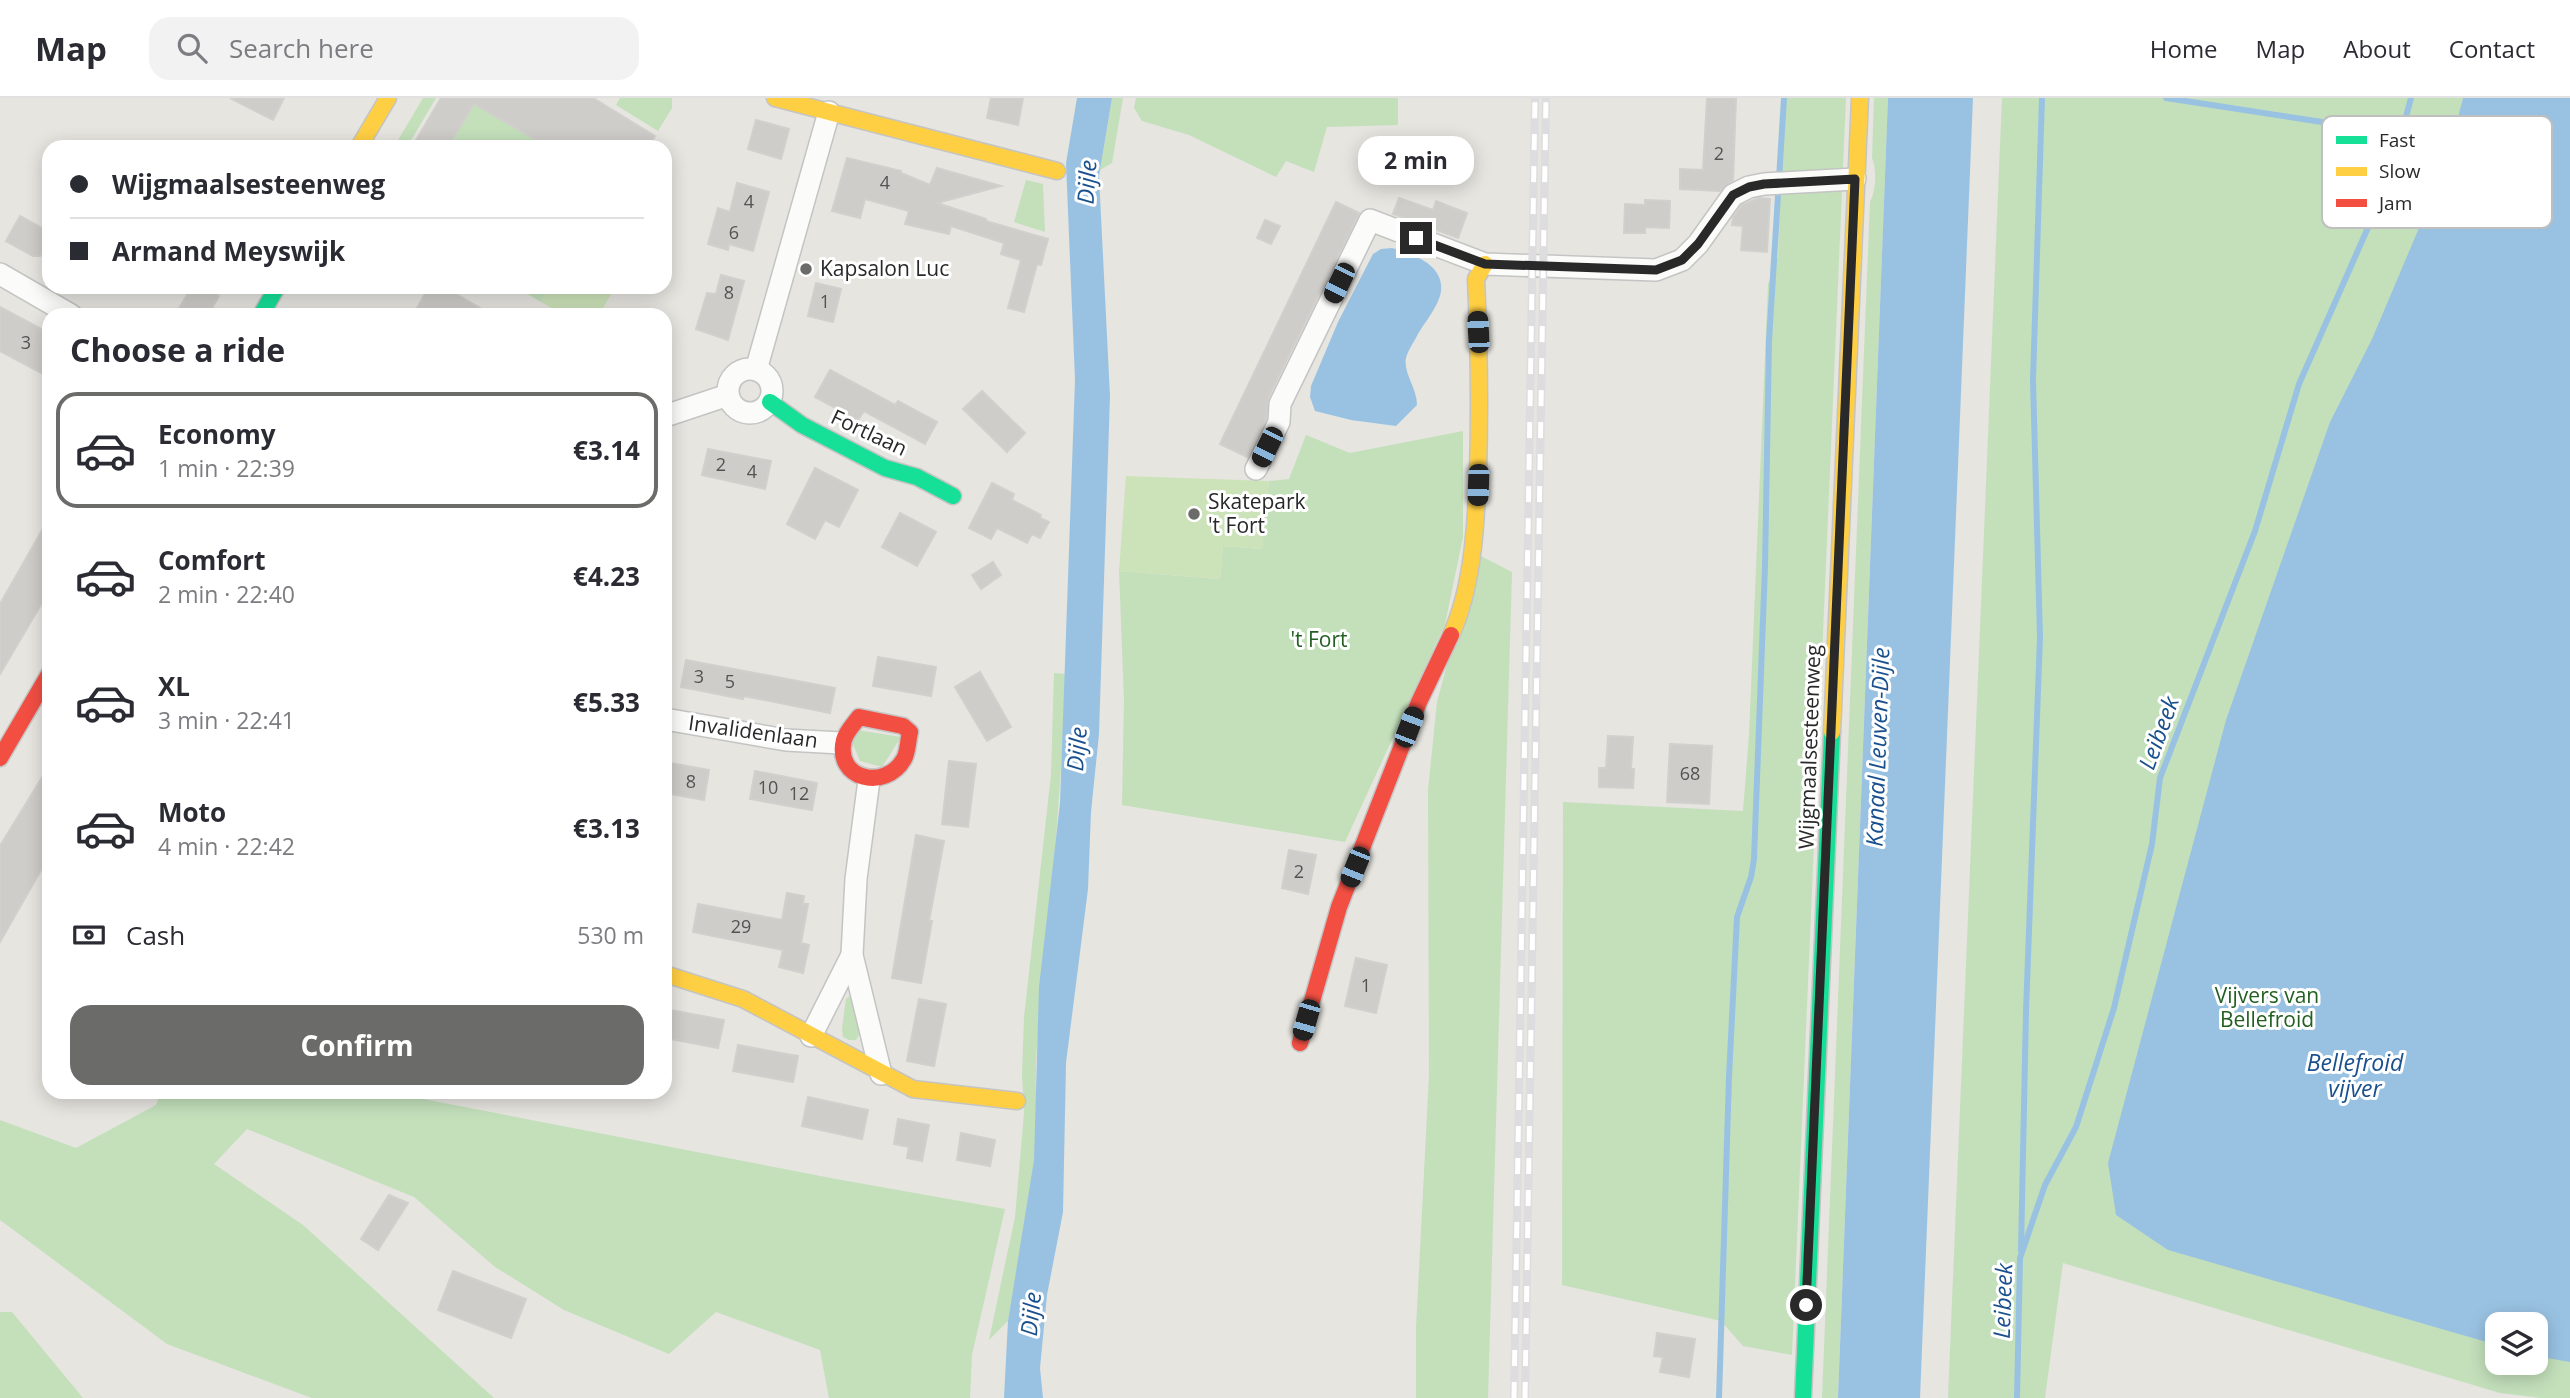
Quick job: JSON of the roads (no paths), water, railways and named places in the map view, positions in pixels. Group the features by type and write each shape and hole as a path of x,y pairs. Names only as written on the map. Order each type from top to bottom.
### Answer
{"street":[{"path":"363,140 388,98"},
{"path":"775,98 1057,171"},
{"name":"Wijgmaalsesteenweg","path":"1803,1398 1860,98"},
{"path":"755,370 829,112"},
{"path":"1256,470 1279,422 1280,404 1370,220 1485,264 1656,270 1682,260 1698,244 1733,195 1749,187 1855,179"},
{"path":"1300,1043 1339,907 1419,702 1457,621 1476,536 1481,384 1476,279 1485,264"},
{"path":"0,274 59,308"},
{"path":"755,370 762,373 771,384 771,402 762,410 748,413 735,407 728,395 730,381 741,371 755,370"},
{"path":"672,414 728,395"},
{"name":"Fortlaan","path":"771,402 802,425 885,468 917,477 953,496"},
{"path":"0,758 42,686"},
{"name":"Invalidenlaan","path":"859,717 903,726 910,732 910,744 904,762 896,771 883,778 869,780 853,774 843,760 841,743 847,729 859,717"},
{"name":"Invalidenlaan","path":"672,720 786,740 841,743"},
{"path":"869,780 856,879 852,956 881,1074"},
{"path":"811,1036 852,956"},
{"path":"672,976 743,999 914,1089 1017,1101"}],"water":[{"name":"Dijle","path":"1077,98 1112,98 1099,176 1110,396 1099,734 1091,812 1088,889 1066,1063 1063,1212 1047,1295 1040,1368 1043,1398 1004,1398 1008,1321 1034,1160 1039,987 1060,803 1075,380 1066,163"},
{"name":"Kanaal Leuven-Dijle","path":"1888,98 1973,98 1920,1398 1838,1398"},
{"name":"Bellefroid vijver","path":"2463,98 2570,98 2570,1362 2548,1358 2548,1312 2485,1312 2485,1342 2168,1250 2116,1215 2108,1163 2226,720 2330,422 2372,339 2419,228 2552,228 2552,116 2458,116"},
{"path":"1392,248 1427,263 1439,277 1441,286 1436,306 1406,358 1406,369 1417,405 1396,426 1351,420 1315,411 1310,397 1311,386 1338,322 1373,254 1381,249"}],"waterway":[{"path":"1719,1398 1737,917 1751,877 1754,859 1765,567 1769,341 1784,98"},
{"path":"2021,1250 2026,1011 2040,637 2033,380 2042,98"},
{"path":"2166,98 2322,122"},
{"name":"Leibeek","path":"2406,116 2411,98"},
{"name":"Leibeek","path":"2017,1398 2020,1258 2045,1185 2076,1127 2114,1008 2152,844 2160,778 2255,531 2299,384 2368,228"}],"railway":[{"path":"1514,1398 1535,98"},
{"path":"1525,1398 1546,98"}],"place":[{"name":"Kapsalon Luc","path":"806,269"},
{"name":"Skatepark 't Fort","path":"1194,514"}],"park label":[{"name":"'t Fort","path":"1319,640"},
{"name":"Vijvers van Bellefroid","path":"2267,1008"}]}
